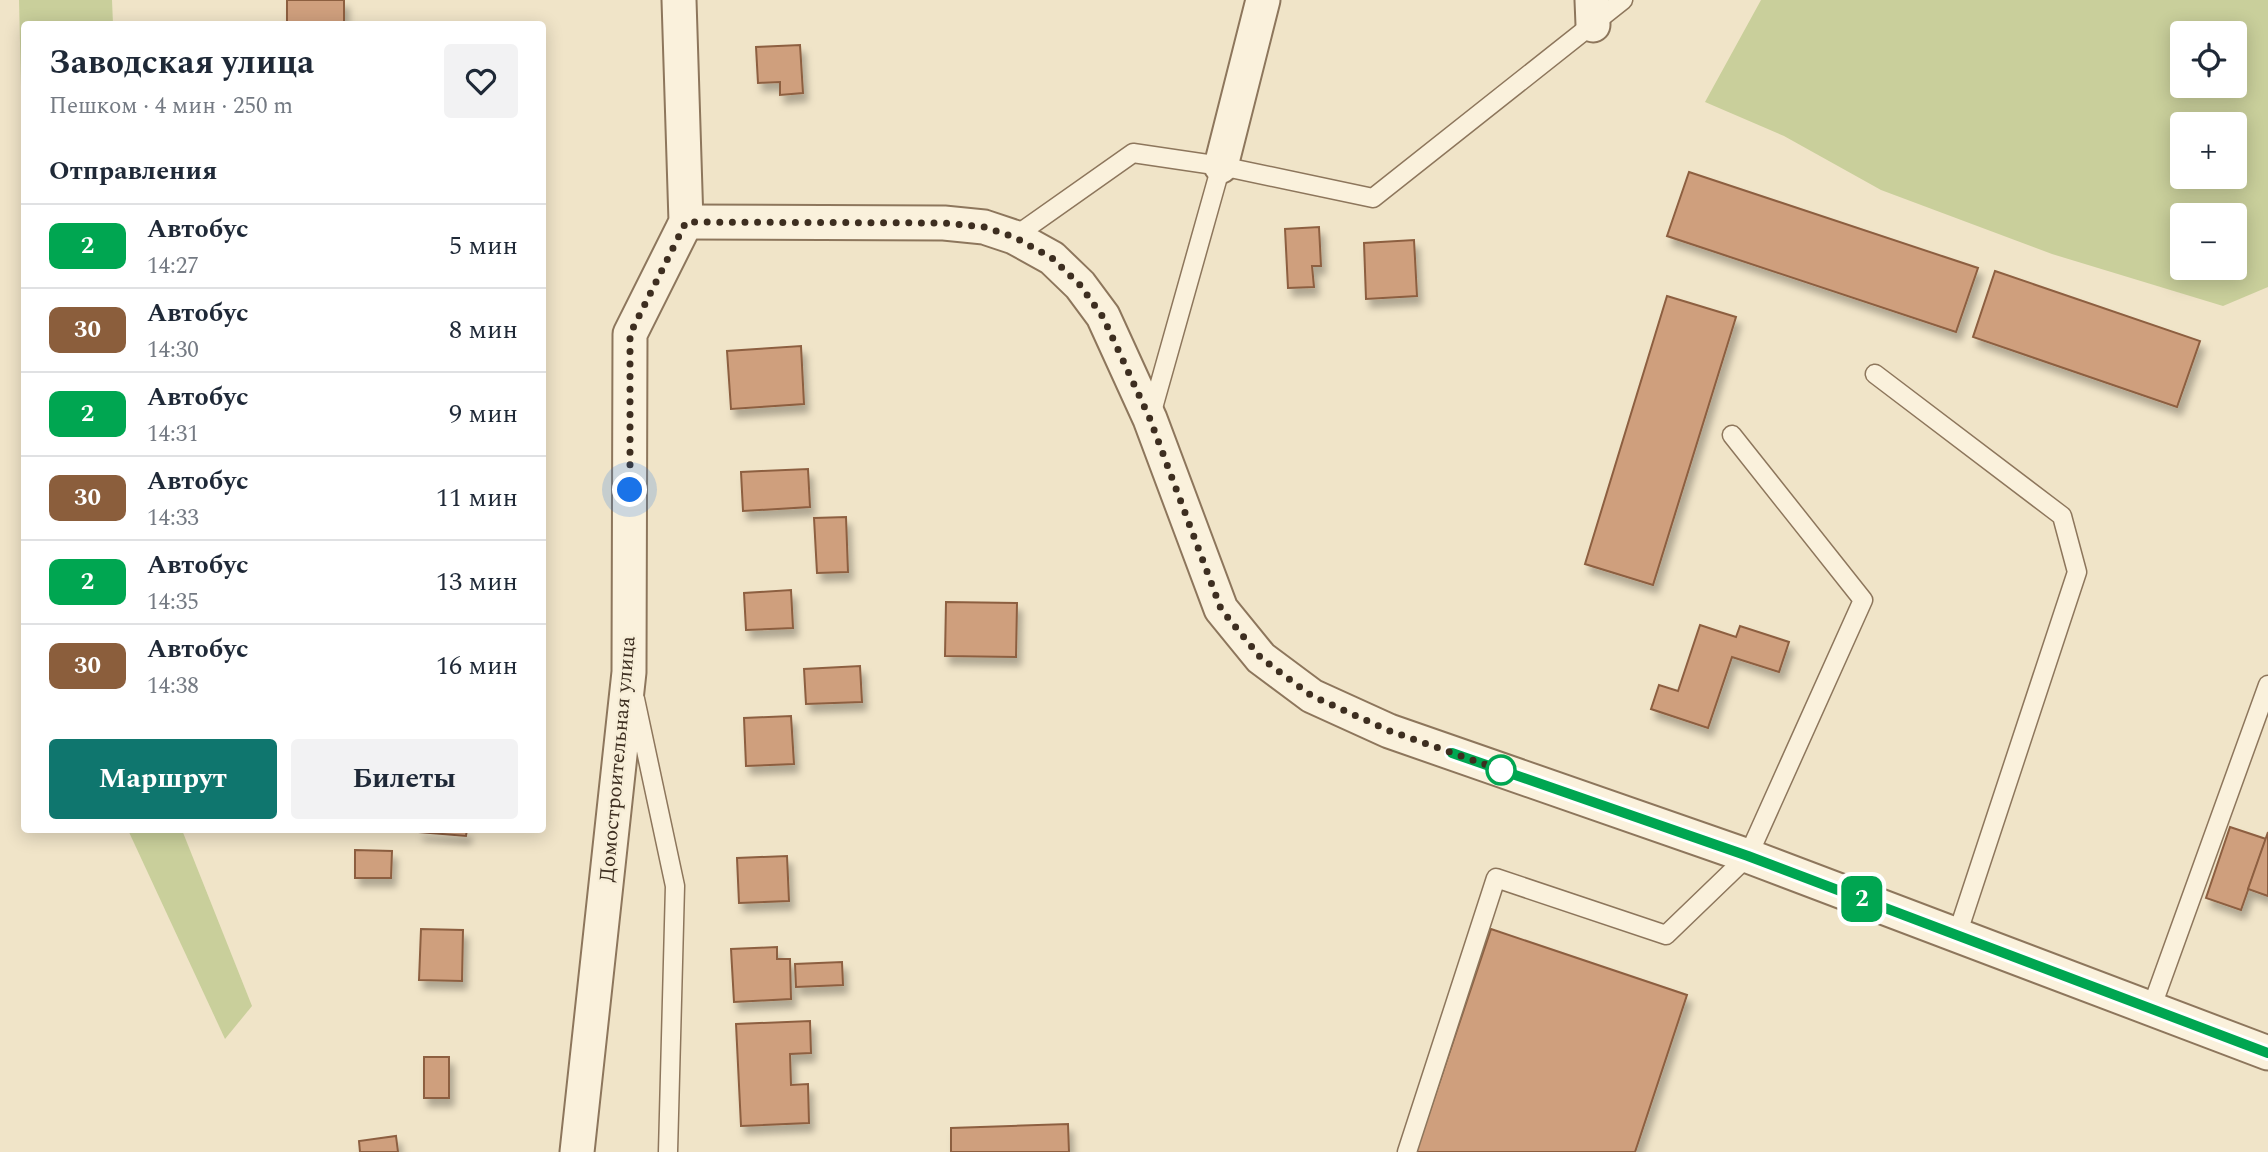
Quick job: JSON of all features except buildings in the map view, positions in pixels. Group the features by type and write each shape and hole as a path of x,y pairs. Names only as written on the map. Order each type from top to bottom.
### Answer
{"street":[{"name":"Домостроительная улица","path":"577,1152 629,672 630,334 686,222 679,0"},
{"path":"1221,166 1263,0"},
{"path":"686,222 944,223 984,227 1014,237 1052,258 1080,285 1103,317 1150,419 1221,609 1261,658 1312,696 1390,731 1748,856 2268,1053"}],"lane":[{"path":"1014,237 1133,153 1221,166 1373,198 1593,13 1623,0"},
{"path":"1150,419 1221,166"},
{"path":"1875,374 2062,516 2077,572 1957,935"},
{"path":"1407,1152 1496,878 1666,934 1748,856 1863,600 1732,435"},
{"path":"629,672 675,886 668,1152"},
{"path":"2151,1009 2268,685"}],"green space":[{"path":"19,0 112,0 113,21 21,21 21,86"},
{"path":"1761,0 2268,0 2268,287 2223,306 2052,254 1881,190 1784,136 1705,102"},
{"path":"129,833 183,833 252,1006 225,1039"}],"bus line":[{"name":"2","path":"1452,753 1748,856 2268,1053"}],"route":[{"path":"630,490 630,334 686,222 944,223 984,227 1014,237 1052,258 1080,285 1103,317 1150,419 1221,609 1261,658 1312,696 1390,731 1501,770"}]}
